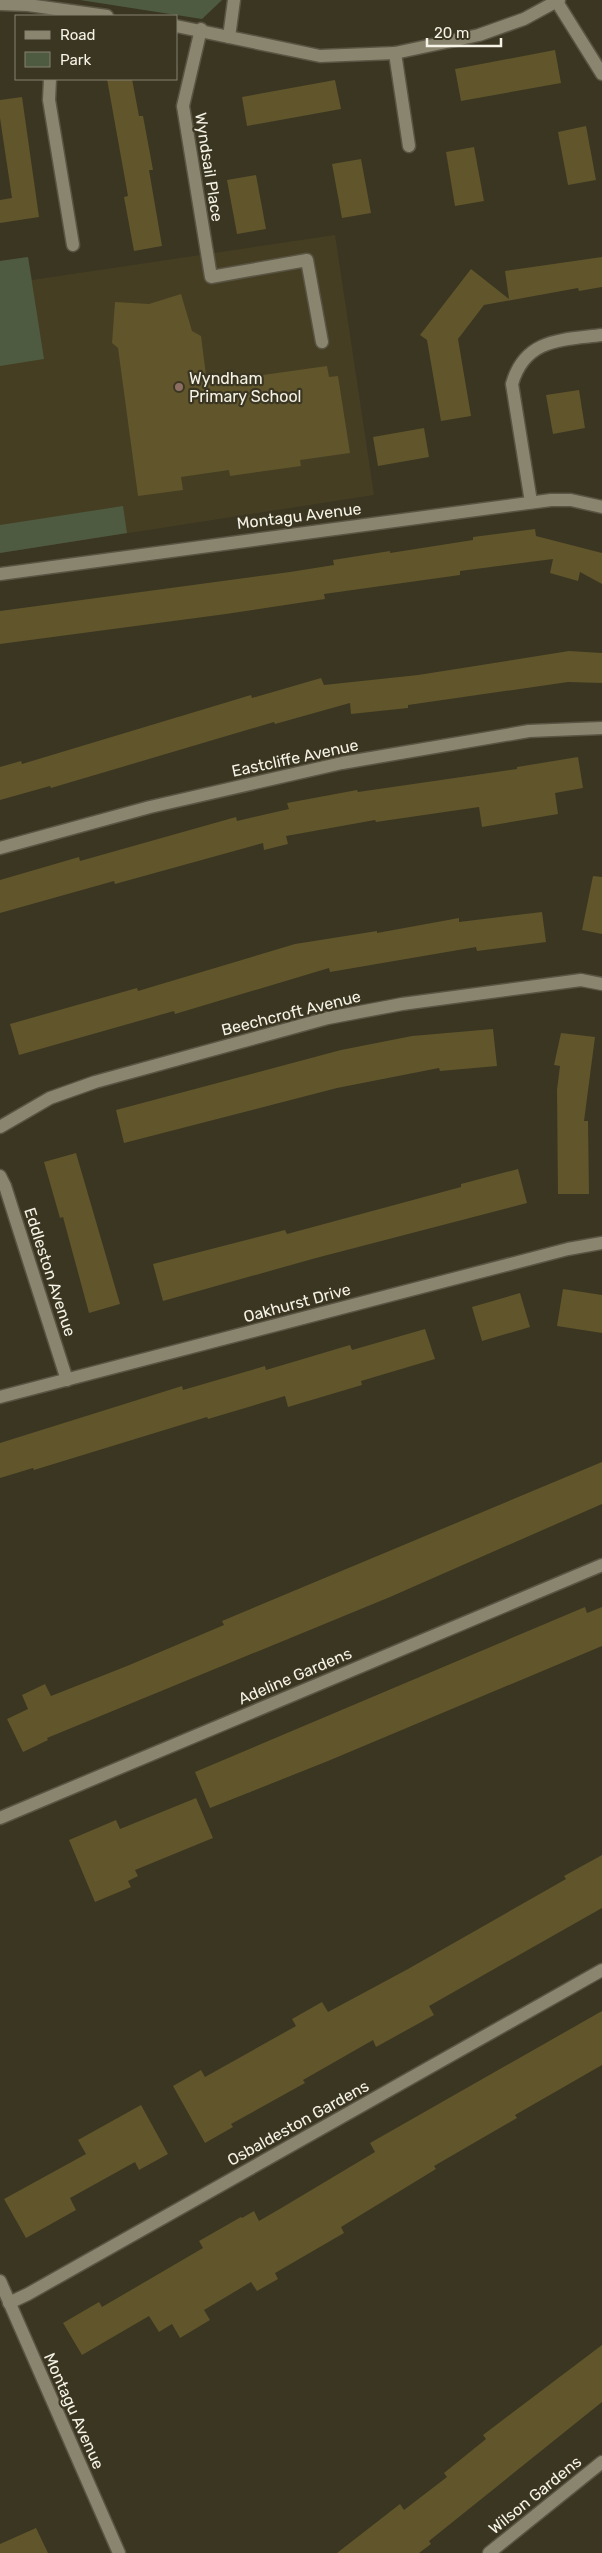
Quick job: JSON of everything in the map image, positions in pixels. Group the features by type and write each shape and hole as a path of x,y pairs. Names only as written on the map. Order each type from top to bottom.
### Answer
{"street":[{"path":"229,37 234,0"},
{"path":"178,26 320,56 395,54 479,35 524,19 558,1 602,74"},
{"path":"0,4 28,5 60,13 91,15"},
{"name":"Wyndsail Place","path":"201,30 183,106 211,277 307,260 322,342"},
{"path":"395,54 409,146"},
{"path":"50,80 49,100 74,245"},
{"path":"530,502 512,384 515,373 528,354 539,346 602,334"},
{"name":"Montagu Avenue","path":"0,574 530,502 571,500 602,507"},
{"name":"Eastcliffe Avenue","path":"0,848 150,807 342,763 530,731 602,728"},
{"name":"Beechcroft Avenue","path":"0,1127 50,1098 95,1082 328,1018 402,1004 581,980 602,984"},
{"name":"Eddleston Avenue","path":"0,1176 5,1186 67,1380"},
{"name":"Oakhurst Drive","path":"0,1397 568,1249 602,1242"},
{"name":"Adeline Gardens","path":"0,1818 602,1564"},
{"name":"Osbaldeston Gardens","path":"8,2303 37,2289 602,1970"},
{"name":"Montagu Avenue","path":"0,2281 119,2553"},
{"name":"Wilson Gardens","path":"489,2553 602,2462"}],"shaded area":[{"name":"Wyndham Primary School","path":"335,235 374,495 0,553 0,261 28,257 32,280"}],"green space":[{"path":"80,0 222,0 202,19"},
{"path":"28,257 44,359 0,366 0,261"},
{"path":"123,506 127,533 0,553 0,525"}],"building":[{"path":"555,50 561,83 461,101 455,69"},
{"path":"107,80 132,80 139,116 143,116 153,170 149,170 162,246 134,251 124,197 128,196"},
{"path":"335,80 341,109 247,126 242,97"},
{"path":"22,97 39,217 0,223 0,200 12,198 0,118 0,100"},
{"path":"586,126 596,180 568,185 558,132"},
{"path":"474,147 484,201 455,206 446,152"},
{"path":"361,159 371,213 342,218 332,164"},
{"path":"256,175 266,229 237,234 227,180"},
{"path":"602,257 602,287 579,291 578,288 484,305 458,339 471,416 441,421 427,340 420,335 471,269 509,299 505,271"},
{"path":"181,294 192,331 201,336 207,383 327,366 329,377 338,376 350,453 300,460 301,466 230,476 229,470 181,477 183,490 138,496 118,348 112,343 115,302 149,304"},
{"path":"579,390 585,428 553,434 546,395"},
{"path":"424,428 429,457 378,466 373,437"},
{"path":"535,529 536,536 602,553 602,584 580,572 578,581 550,573 553,559 460,571 460,575 324,594 325,599 0,644 0,611 290,572 334,565 333,560 390,551 390,553 473,540 473,537"},
{"path":"569,651 602,653 602,683 568,682 408,705 408,708 351,714 350,703 275,724 274,722 51,788 50,786 0,800 0,767 21,761 22,764 251,695 252,698 321,678 324,685 418,675"},
{"path":"578,757 583,788 555,793 558,814 482,827 479,807 376,822 375,820 286,836 288,844 264,850 263,843 115,884 114,881 0,913 0,880 79,857 80,861 236,817 237,821 289,809 287,803 357,790 358,792 517,769 517,767"},
{"path":"593,876 602,877 602,934 582,930"},
{"path":"542,912 546,942 477,951 476,947 330,972 329,968 175,1014 174,1011 19,1055 10,1024 137,988 138,991 295,944 377,931 377,933 459,918 459,922"},
{"path":"493,1029 497,1066 440,1071 439,1068 337,1088 124,1143 116,1110 341,1050 412,1036"},
{"path":"561,1033 595,1037 584,1121 588,1121 589,1194 558,1194 557,1090 560,1066 554,1065"},
{"path":"76,1153 120,1304 89,1313 63,1217 60,1218 44,1162"},
{"path":"518,1169 527,1203 316,1258 163,1301 153,1264 285,1230 287,1234 461,1187 461,1184"},
{"path":"563,1289 602,1295 602,1333 557,1326"},
{"path":"520,1293 530,1327 482,1341 472,1307"},
{"path":"425,1329 435,1359 361,1381 362,1385 288,1407 285,1396 208,1419 207,1417 34,1470 33,1468 0,1478 0,1443 182,1386 183,1390 265,1366 266,1370 350,1345 352,1350"},
{"path":"602,1462 602,1504 390,1597 47,1738 48,1740 23,1752 7,1719 28,1709 22,1695 45,1684 51,1696 127,1666 224,1625 222,1621"},
{"path":"585,1607 587,1613 602,1607 602,1646 328,1761 210,1808 195,1772"},
{"path":"196,1798 213,1838 135,1870 138,1876 128,1881 131,1887 95,1902 69,1840 116,1820 120,1829"},
{"path":"602,1855 602,1908 429,2006 434,2015 376,2047 373,2040 303,2080 305,2083 231,2124 233,2127 205,2143 173,2086 201,2070 205,2077 296,2026 292,2019 322,2002 328,2012 408,1969 566,1879 564,1876"},
{"path":"602,2011 602,2065 515,2115 517,2118 434,2166 436,2169 341,2227 344,2233 275,2273 278,2279 257,2291 251,2282 204,2310 210,2320 180,2338 172,2324 159,2332 149,2316 82,2355 63,2323 99,2302 102,2307 203,2248 199,2241 241,2217 254,2211 259,2221 375,2152 370,2143"},
{"path":"141,2105 168,2154 139,2170 135,2162 70,2198 76,2210 26,2238 4,2199 86,2154 78,2140"},
{"path":"602,2345 602,2402 429,2541 431,2544 419,2553 337,2553 400,2504 404,2510 447,2477 444,2473 486,2439 483,2435"},
{"path":"36,2528 48,2553 0,2553 0,2544"}],"place":[{"name":"Wyndham Primary School","path":"179,387"}]}
